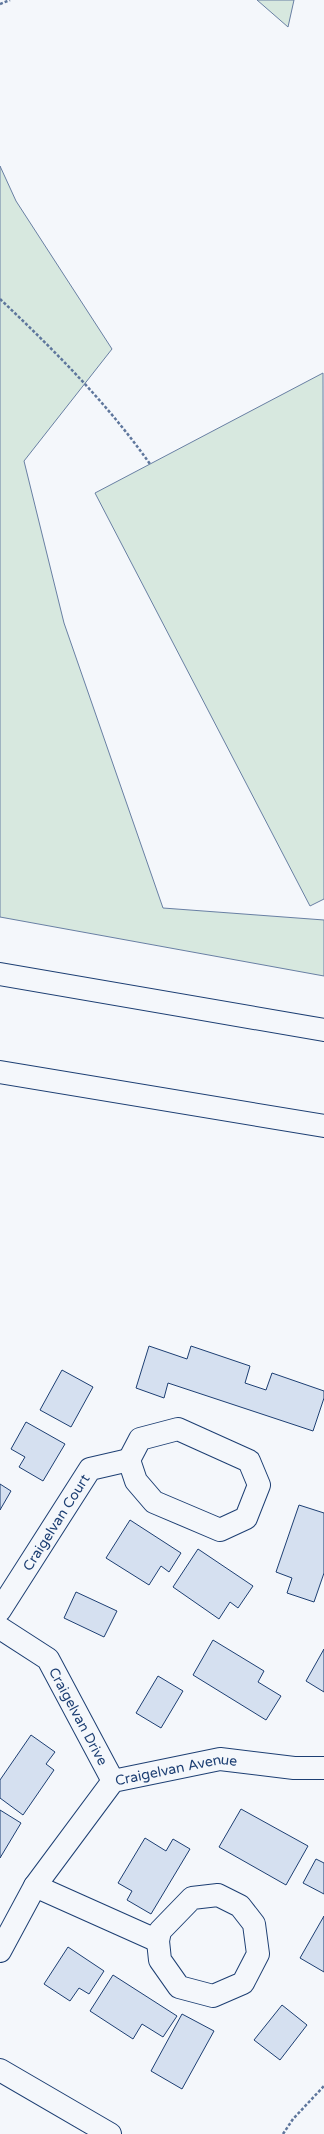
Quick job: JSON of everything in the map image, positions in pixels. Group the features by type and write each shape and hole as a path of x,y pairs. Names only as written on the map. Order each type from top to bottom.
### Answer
{"main road":[{"path":"0,974 324,1030"},
{"path":"0,1072 324,1126"},
{"path":"178,1429 249,1461 259,1485 246,1518 220,1530 154,1502 136,1481 129,1460 140,1439 178,1429"},
{"name":"Craigelvan Court","path":"0,1610 90,1469 129,1460"},
{"name":"Craigelvan Drive","path":"0,1628 48,1659 113,1781"},
{"name":"Craigelvan Avenue","path":"0,1952 35,1886 113,1781 220,1759 294,1768 324,1768"},
{"path":"35,1886 158,1941"},
{"path":"218,1895 240,1906 254,1924 258,1954 243,1983 213,1996 179,1987 160,1960 158,1941 160,1931 192,1898 218,1895"},
{"path":"0,2070 110,2134"}],"path":[{"path":"0,4 10,0"},
{"path":"0,299 42,339 100,400 131,436 150,464"},
{"path":"283,2134 292,2119 324,2086"}],"shaded area":[{"path":"257,0 294,0 288,27"},
{"path":"0,166 16,201 112,349 24,461 64,623 163,908 324,920 324,976 0,917"},
{"path":"323,373 324,899 310,906 95,493"}],"building":[{"path":"149,1346 187,1359 191,1346 250,1366 245,1383 266,1390 272,1373 324,1391 324,1398 313,1431 168,1383 164,1398 136,1388"},
{"path":"62,1370 93,1387 71,1427 40,1410"},
{"path":"26,1422 65,1444 43,1481 19,1467 25,1457 11,1449"},
{"path":"0,1484 11,1491 0,1510"},
{"path":"299,1505 324,1513 324,1573 314,1602 287,1593 292,1578 276,1572"},
{"path":"130,1520 181,1553 169,1572 161,1566 149,1585 106,1558"},
{"path":"198,1549 253,1586 238,1608 230,1602 219,1619 173,1587"},
{"path":"76,1592 117,1611 104,1637 64,1618"},
{"path":"213,1640 264,1671 258,1682 281,1696 266,1720 193,1675"},
{"path":"324,1649 324,1692 306,1681"},
{"path":"158,1676 183,1691 161,1728 136,1713"},
{"path":"31,1735 55,1752 46,1764 54,1770 23,1815 0,1798 0,1780"},
{"path":"241,1809 308,1846 286,1885 219,1847"},
{"path":"0,1810 21,1823 0,1858"},
{"path":"145,1838 166,1851 173,1839 190,1849 151,1914 127,1900 132,1891 118,1883"},
{"path":"316,1859 324,1863 324,1894 303,1883"},
{"path":"324,1916 324,1972 300,1958"},
{"path":"68,1947 104,1971 89,1994 79,1988 70,2001 44,1984"},
{"path":"113,1975 177,2016 163,2037 142,2024 133,2039 90,2011"},
{"path":"282,2005 307,2025 280,2060 254,2040"},
{"path":"182,2014 214,2031 182,2089 151,2071"}]}
